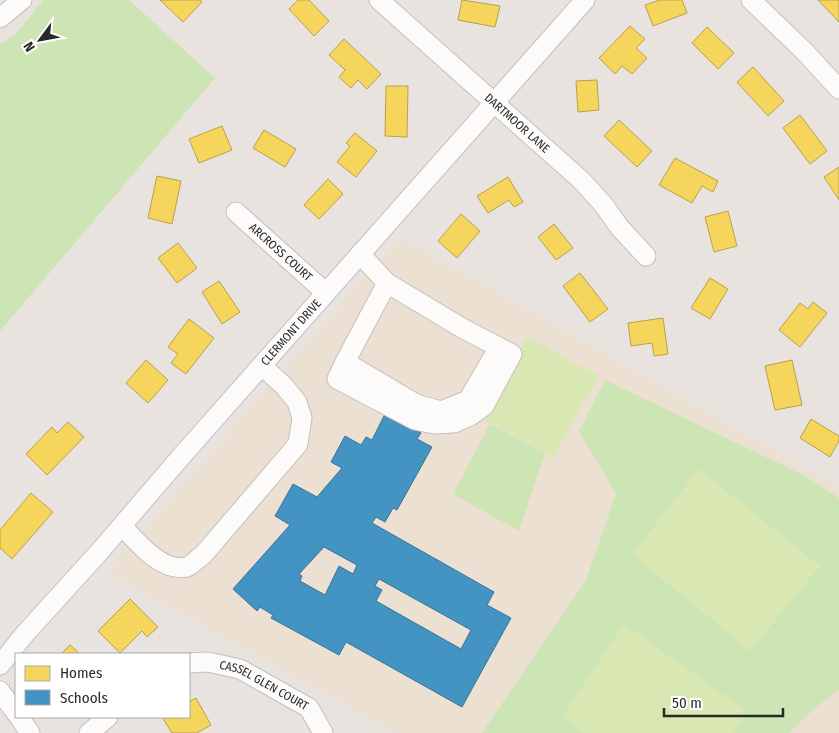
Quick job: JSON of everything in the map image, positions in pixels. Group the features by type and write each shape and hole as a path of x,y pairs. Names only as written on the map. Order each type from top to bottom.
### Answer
{"street":[{"path":"0,18 22,0"},
{"name":"DARTMOOR LANE","path":"379,0 591,189 620,228 646,256"},
{"name":"CLERMONT DRIVE","path":"0,665 23,636 585,0"},
{"path":"751,0 804,51 839,89"},
{"name":"ARCROSS COURT","path":"236,212 326,293"},
{"path":"360,254 387,283 506,350 468,400 442,411 416,404 345,362 387,283"},
{"path":"122,526 144,548 168,567 188,567 203,555 298,444 302,418 296,402 284,386 262,366"},
{"name":"CASSEL GLEN COURT","path":"190,663 208,662 240,669 309,708 323,733"},
{"path":"0,691 15,712"},
{"path":"20,718 30,733"},
{"path":"89,733 107,718"}],"shaded area":[{"path":"399,238 480,282 839,487 839,733 396,733 107,572"}],"green space":[{"path":"43,0 129,0 215,78 0,331 0,44 16,34"},
{"path":"527,337 599,376 553,457 482,418"},
{"path":"605,380 805,476 839,498 839,690 816,707 789,733 482,733 586,580 616,494 579,431"},
{"path":"490,424 545,453 519,531 453,494"},
{"path":"699,469 820,566 750,651 632,554"},
{"path":"624,624 748,712 734,733 585,733 562,717"}],"building: Homes":[{"path":"160,0 200,0 202,2 183,22"},
{"path":"298,0 309,0 329,21 314,36 289,9"},
{"path":"462,0 500,6 495,27 458,20"},
{"path":"660,0 682,0 687,13 653,26 645,5"},
{"path":"818,0 839,0 839,22"},
{"path":"630,26 645,39 636,48 647,58 632,74 622,66 615,74 599,58"},
{"path":"707,27 734,53 718,69 692,43"},
{"path":"344,39 381,74 367,89 358,80 351,88 339,77 345,70 329,55"},
{"path":"753,67 784,101 768,116 737,82"},
{"path":"597,80 599,110 578,112 576,81"},
{"path":"386,86 408,86 407,137 385,136"},
{"path":"800,115 827,151 810,164 783,128"},
{"path":"619,120 652,151 637,167 604,136"},
{"path":"222,126 232,150 199,163 189,139"},
{"path":"264,130 296,149 285,167 253,148"},
{"path":"355,133 377,151 356,177 337,162 350,146 346,143"},
{"path":"675,158 718,181 713,192 702,186 692,203 659,185"},
{"path":"839,167 839,200 824,177"},
{"path":"157,176 181,181 172,224 148,218"},
{"path":"508,177 523,202 514,207 509,200 488,213 477,196"},
{"path":"328,179 343,194 319,219 304,205"},
{"path":"728,211 737,246 714,252 705,217"},
{"path":"461,214 480,231 457,258 438,241"},
{"path":"554,224 573,248 556,260 538,237"},
{"path":"178,243 197,268 177,283 158,258"},
{"path":"580,273 608,309 590,322 563,286"},
{"path":"710,278 728,289 710,319 691,308"},
{"path":"219,281 240,312 222,324 202,292"},
{"path":"813,302 827,313 800,347 779,330 800,303 808,309"},
{"path":"663,318 668,354 654,356 652,343 631,346 628,323"},
{"path":"189,319 214,338 186,374 171,363 178,354 168,347"},
{"path":"146,360 168,380 148,403 126,383"},
{"path":"792,360 802,405 775,410 765,366"},
{"path":"811,419 839,436 839,441 830,457 800,438"},
{"path":"68,422 84,437 47,475 26,454 52,427 57,433"},
{"path":"31,493 53,512 12,559 0,548 0,530"},
{"path":"130,599 158,627 147,637 142,631 120,653 98,631"},
{"path":"70,645 79,653 62,653"},
{"path":"196,698 211,725 197,733 172,733 163,718 190,718 190,701"}],"building: Schools":[{"path":"386,412 421,433 417,439 432,447 397,510 393,508 385,522 376,517 372,523 494,592 487,605 511,618 462,707 346,642 339,655 271,618 273,615 260,607 257,611 233,589 290,525 275,516 293,484 317,497 342,468 331,462 345,436 361,445 366,437 372,440","holes":["324,547 357,565 353,574 339,566 325,595 300,581 302,576 299,574","379,579 471,630 461,649 376,601 382,590 375,586"]}]}
